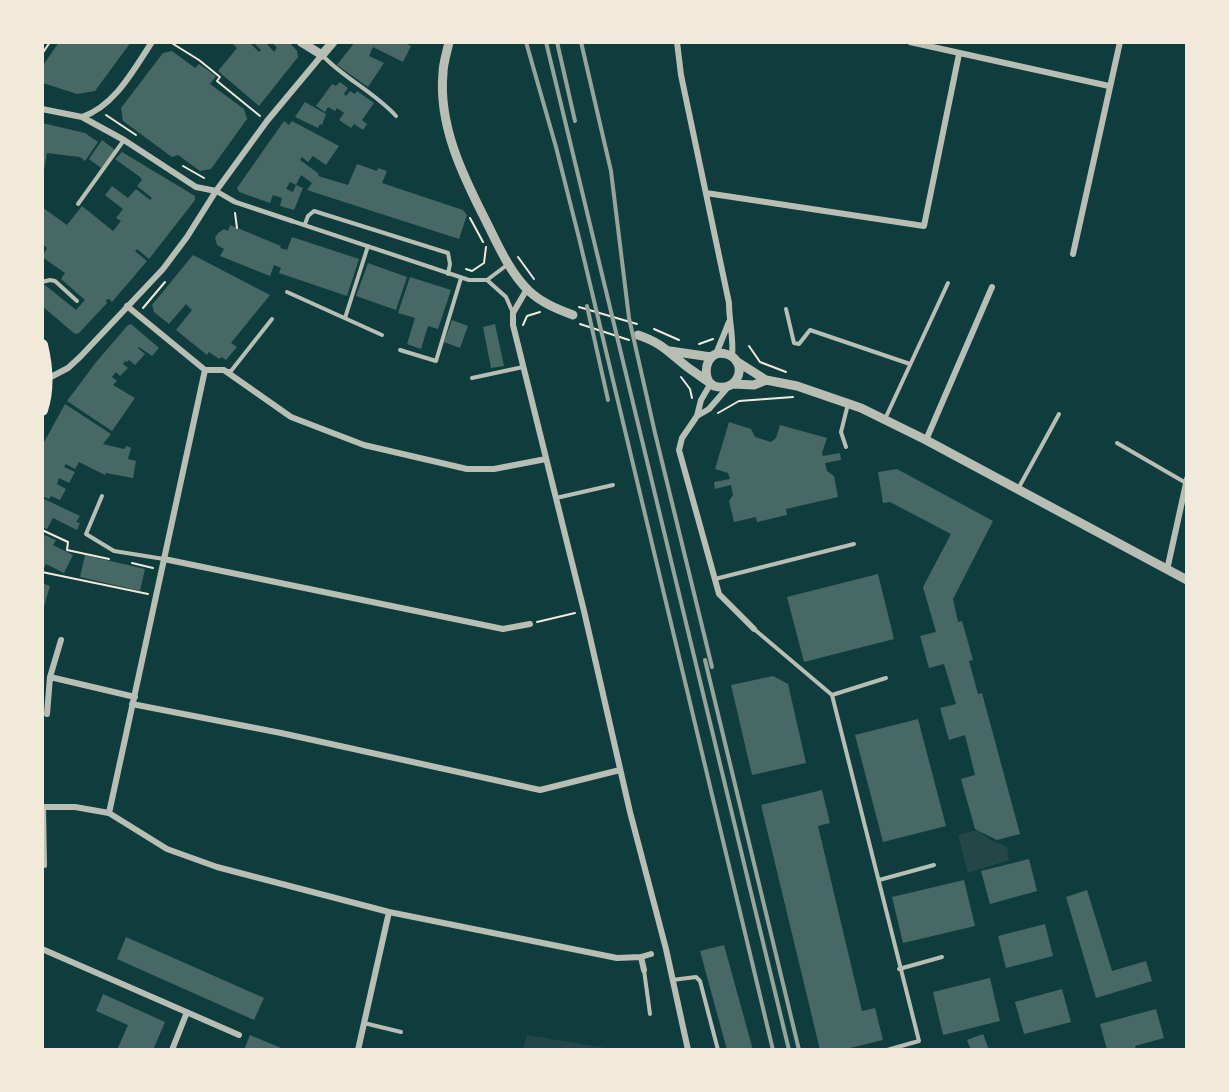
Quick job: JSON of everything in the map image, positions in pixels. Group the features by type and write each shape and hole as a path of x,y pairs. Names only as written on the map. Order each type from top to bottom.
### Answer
{"main road":[{"path":"42,345 47,380 42,410"}],"street":[{"path":"82,117 99,110 121,86 152,42"},
{"path":"301,42 322,56"},
{"path":"47,380 68,368 80,357 169,261 217,189 267,121 333,42"},
{"path":"449,42 443,73 443,99 447,124 463,173 509,264 527,289 574,319"},
{"path":"677,42 681,75 729,303 734,359 739,375 709,409 697,416"},
{"path":"910,42 1109,86"},
{"path":"1073,254 1120,42"},
{"path":"706,194 924,226 959,54"},
{"path":"42,109 82,117 124,140 196,187 217,189 235,202 292,221"},
{"path":"927,440 992,287"},
{"path":"527,289 513,313 513,325 666,949 688,1050"},
{"path":"127,306 205,370 224,370 291,417 364,445 467,469 494,469 546,459"},
{"path":"714,356 729,321"},
{"path":"638,335 653,340 670,351 686,366 719,387 754,385 766,380"},
{"path":"670,351 714,356"},
{"path":"710,382 705,372 708,361 722,353 766,380 797,386 848,403 927,440 1187,580"},
{"path":"109,813 205,370"},
{"path":"710,382 701,400 697,416 682,438 679,450 719,594 754,629"},
{"path":"1167,570 1187,482"},
{"path":"164,559 503,629 530,624"},
{"path":"47,714 50,677 61,640"},
{"path":"50,677 184,713 540,789 621,770"},
{"path":"43,807 75,807 109,813 167,849 188,858 388,912 608,956 640,957 651,954"},
{"path":"358,1050 388,912"},
{"path":"42,949 239,1035"},
{"path":"640,957 644,970"},
{"path":"172,1050 188,1012"}],"lane":[{"path":"322,56 384,102 396,116"},
{"path":"78,204 124,140"},
{"path":"305,225 308,216 314,211 448,253 450,264 448,274"},
{"path":"292,221 474,281 487,280 509,264"},
{"path":"345,318 368,246"},
{"path":"400,350 436,361 461,278"},
{"path":"487,280 506,297 513,313"},
{"path":"42,282 55,281 77,302"},
{"path":"885,420 948,283"},
{"path":"287,292 382,335"},
{"path":"786,309 796,344 799,344 810,330 910,364"},
{"path":"224,370 231,371 272,319"},
{"path":"472,378 524,367"},
{"path":"846,447 841,432 848,403"},
{"path":"1018,489 1059,414"},
{"path":"1117,443 1187,482"},
{"path":"556,498 613,485"},
{"path":"102,496 86,534 114,551 164,559"},
{"path":"715,579 854,544"},
{"path":"754,629 832,695 899,969 919,1041 887,1050"},
{"path":"42,678 50,677"},
{"path":"832,695 886,678"},
{"path":"43,807 45,866"},
{"path":"879,880 934,865"},
{"path":"899,969 942,957"},
{"path":"644,970 650,1014"},
{"path":"672,981 696,977 700,981 718,1050"},
{"path":"364,1023 401,1032"}],"path":[{"path":"42,54 50,42"},
{"path":"170,42 220,76 216,81 267,121"},
{"path":"103,113 142,139"},
{"path":"180,165 217,189"},
{"path":"236,215 237,228"},
{"path":"461,278 463,269 472,271 479,268 484,263 485,257 486,249 470,218"},
{"path":"515,252 534,279"},
{"path":"142,309 148,302"},
{"path":"524,333 523,325 527,316 530,313 543,312"},
{"path":"574,319 629,340"},
{"path":"749,346 760,362 791,374"},
{"path":"680,375 690,390 692,400"},
{"path":"715,414 739,401 793,397"},
{"path":"42,530 68,542 67,550 112,559"},
{"path":"124,562 162,570"},
{"path":"42,572 156,596"},
{"path":"530,624 584,611"}],"shaded area":[{"path":"978,830 989,839 1007,847 1009,860 968,873 958,835"},
{"path":"527,1035 618,1050 523,1050"}],"building":[{"path":"59,42 131,42 95,91 77,94 43,83 44,64"},
{"path":"231,42 249,42 259,52 261,50 253,42 267,42 274,52 277,48 272,42 289,42 297,51 298,57 259,106 218,71 237,48"},
{"path":"355,42 402,42 411,46 403,62 373,47 369,56 384,63 368,87 337,65"},
{"path":"172,51 195,68 199,64 216,76 210,84 244,109 247,119 211,169 200,171 178,155 172,157 123,121 121,108 163,53"},
{"path":"340,82 348,88 344,94 346,96 350,91 355,94 357,91 374,103 362,120 367,124 363,130 354,124 351,128 339,120 344,113 337,108 335,111 328,107 325,112 316,106 332,84 336,86"},
{"path":"305,102 326,114 322,125 320,124 318,128 295,117"},
{"path":"284,121 289,125 292,121 339,146 326,165 313,156 308,162 302,157 300,160 319,174 318,176 348,185 357,164 377,171 378,168 387,171 382,183 463,210 467,215 459,239 307,190 312,183 301,175 296,185 303,188 294,210 280,206 282,198 273,195 270,203 239,192 237,188","holes":["290,182 296,185 293,192 286,189"]},
{"path":"42,123 85,133 98,142 85,161 80,157 47,153 42,181"},
{"path":"102,140 115,150 101,168 89,159"},
{"path":"122,152 195,196 195,200 149,259 137,249 135,251 147,261 112,302 109,299 106,300 107,303 79,333 75,334 42,306 42,286 45,285 76,310 85,300 61,279 65,273 42,257 47,248 42,244 42,207 67,225 82,206 113,231 121,221 116,218 123,209 105,195 112,186 128,198 136,189 150,200 152,198 137,186 142,180 140,177 115,159"},
{"path":"230,225 287,250 292,237 359,259 347,296 279,273 281,268 274,265 270,276 220,256 224,249 217,245 215,238 224,229 228,231"},
{"path":"193,255 270,295 231,343 237,347 226,360 222,357 219,359 209,352 207,355 176,330 192,310 186,304 169,324 154,312 152,305"},
{"path":"368,263 407,277 396,310 356,296"},
{"path":"410,277 451,290 438,329 428,326 421,349 407,344 415,318 398,313"},
{"path":"452,320 468,326 460,348 444,342"},
{"path":"131,324 159,348 152,356 139,347 145,354 135,365 129,360 125,361 123,364 128,368 120,376 116,372 112,377 117,381 113,385 135,398 112,431 67,401 97,361"},
{"path":"495,324 504,366 491,368 483,327"},
{"path":"65,404 111,434 103,444 124,449 127,446 131,448 128,459 136,461 133,478 106,473 105,475 79,462 75,469 66,464 64,467 75,472 69,483 59,478 57,484 66,489 60,500 51,496 49,499 42,496 42,446"},
{"path":"729,422 751,429 755,437 771,442 776,438 780,425 827,438 823,456 840,453 841,460 825,463 827,471 834,476 838,497 786,509 787,515 757,522 756,517 734,522 729,501 733,495 731,485 715,489 714,482 730,479 728,473 715,469"},
{"path":"897,469 993,521 953,599 958,622 962,621 973,660 969,661 978,694 982,693 1020,834 997,840 975,829 961,779 975,775 965,735 949,740 940,708 956,704 944,664 929,668 920,636 936,632 923,587 951,534 890,502 883,503 878,472"},
{"path":"42,498 80,516 76,522 80,523 77,530 53,518 47,529 42,527"},
{"path":"42,534 56,540 53,545 73,555 64,573 46,564 42,572"},
{"path":"85,555 145,569 140,591 80,577"},
{"path":"878,574 894,639 804,662 787,597"},
{"path":"42,583 50,586 43,610 42,610"},
{"path":"773,676 788,684 806,763 752,775 731,685"},
{"path":"918,719 946,826 883,842 855,735"},
{"path":"822,790 830,823 818,826 862,1011 875,1008 883,1040 842,1050 820,1050 761,805"},
{"path":"1029,859 1037,891 990,904 981,871"},
{"path":"964,880 975,926 903,943 892,897"},
{"path":"1087,890 1112,971 1146,961 1152,981 1096,998 1066,897"},
{"path":"1045,924 1053,956 1006,968 998,936"},
{"path":"126,937 264,998 254,1020 117,959"},
{"path":"724,945 753,1050 727,1050 700,951"},
{"path":"990,978 1000,1021 943,1035 933,992"},
{"path":"1062,989 1071,1022 1024,1034 1015,1002"},
{"path":"103,994 165,1022 153,1050 117,1050 128,1025 96,1011"},
{"path":"1156,1009 1164,1038 1135,1046 1136,1050 1107,1050 1100,1024"},
{"path":"983,1034 989,1050 971,1050 967,1040"},
{"path":"250,1035 286,1050 244,1050"}],"railway":[{"path":"526,42 579,238 773,1050"},
{"path":"546,42 789,1050"},
{"path":"557,42 575,121"},
{"path":"581,42 611,171 629,318 712,667"},
{"path":"587,306 608,400"},
{"path":"705,660 799,1050"}]}
